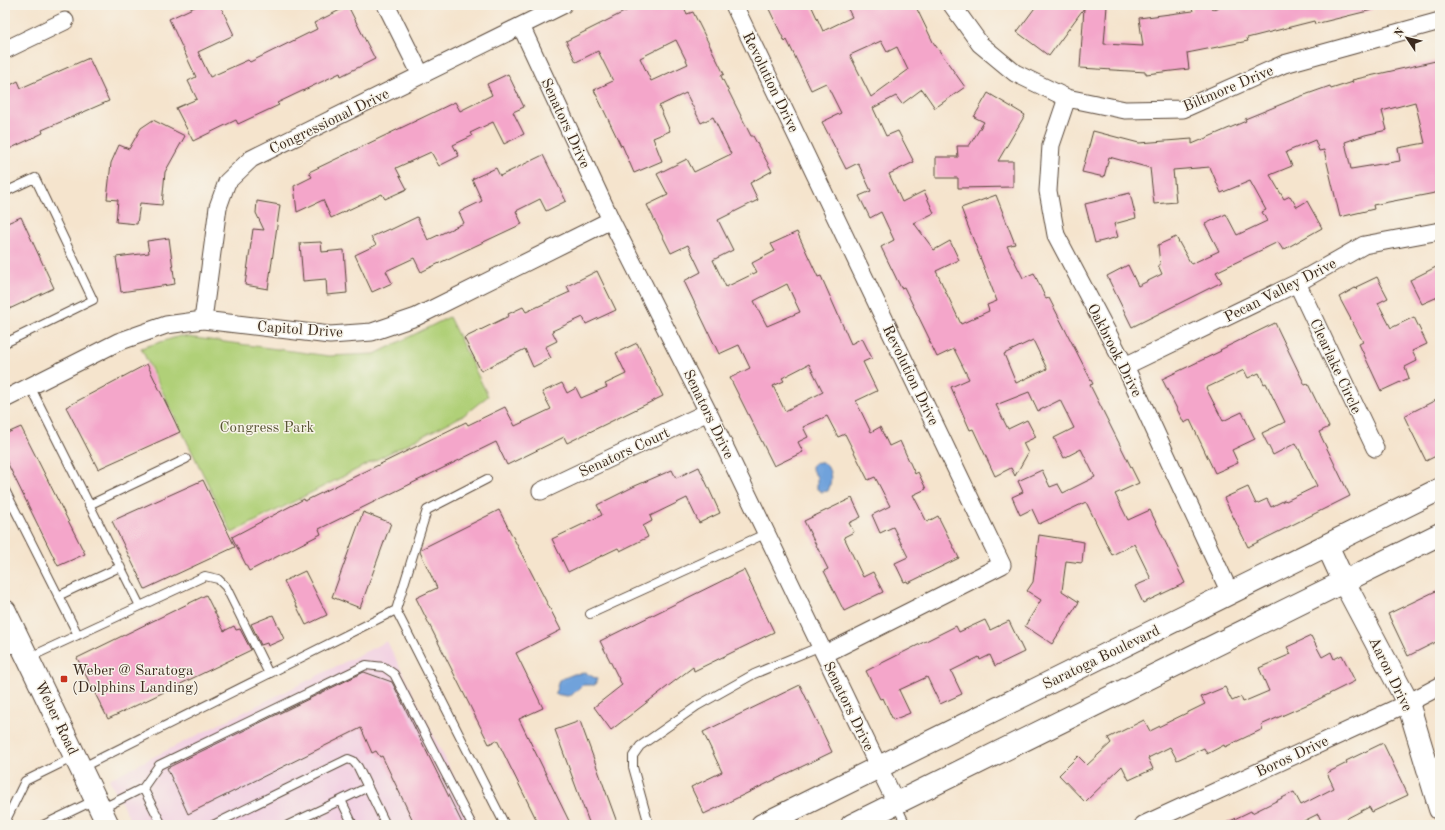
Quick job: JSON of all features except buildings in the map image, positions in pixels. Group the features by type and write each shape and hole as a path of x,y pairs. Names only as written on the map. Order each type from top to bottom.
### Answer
{"main road":[{"name":"Saratoga Boulevard","path":"762,825 1440,489"},
{"path":"852,825 1440,534"},
{"name":"Aaron Drive","path":"1327,544 1344,582 1408,703 1440,809"},
{"name":"Weber Road","path":"5,611 18,651 78,762 102,811"}],"street":[{"path":"386,5 421,75"},
{"name":"Congressional Drive","path":"203,320 218,207 227,182 251,160 563,5"},
{"name":"Revolution Drive","path":"734,5 1002,565 823,650"},
{"name":"Biltmore Drive","path":"952,5 980,44 1015,73 1067,98 1125,110 1183,109 1284,64 1440,21"},
{"path":"5,50 65,21"},
{"name":"Senators Drive","path":"521,26 611,220 708,412 896,803"},
{"name":"Oakbrook Drive","path":"1067,98 1051,145 1048,191 1056,235 1125,366 1230,593"},
{"name":"Capitol Drive","path":"5,399 118,342 166,325 203,320 330,335 372,332 416,318 611,220"},
{"name":"Pecan Valley Drive","path":"1125,366 1297,283 1364,245 1440,231"},
{"name":"Clearlake Circle","path":"1297,283 1375,448"},
{"name":"Senators Court","path":"541,492 708,412"},
{"name":"Boros Drive","path":"1143,825 1408,703 1440,686"}],"lane":[{"path":"5,192 35,178 93,300 5,343"},
{"path":"30,386 140,606"},
{"path":"89,505 186,459"},
{"path":"487,479 427,510 396,610 505,825"},
{"path":"5,490 78,635"},
{"path":"590,614 767,533"},
{"path":"58,596 120,566"},
{"path":"18,651 78,635 205,576 218,579 226,587 269,674"},
{"path":"5,819 7,818 24,781 78,762 269,674 396,610"},
{"path":"649,825 632,767 633,756 640,746 698,706 754,674 823,650"},
{"path":"48,824 102,811 143,788 158,765 366,665 384,667 394,674 472,825"},
{"path":"213,825 348,759 353,761 358,767 386,825"},
{"path":"288,825 368,787"},
{"path":"143,788 162,825"},
{"path":"341,800 353,825"},
{"path":"896,803 906,825"}],"shaded area":[{"path":"387,641 478,825 133,825 109,779"}],"green space":[{"name":"Congress Park","path":"449,317 488,396 464,415 232,533 141,348 180,336 329,356 375,354"}],"water":[{"path":"816,462 826,464 829,471 831,480 828,491 822,492 817,489 817,477 812,470 812,465"},
{"path":"586,673 597,679 595,685 582,685 572,695 567,696 555,694 559,680 574,674"}],"place":[{"name":"Weber @ Saratoga (Dolphins Landing)","path":"64,679"}]}
